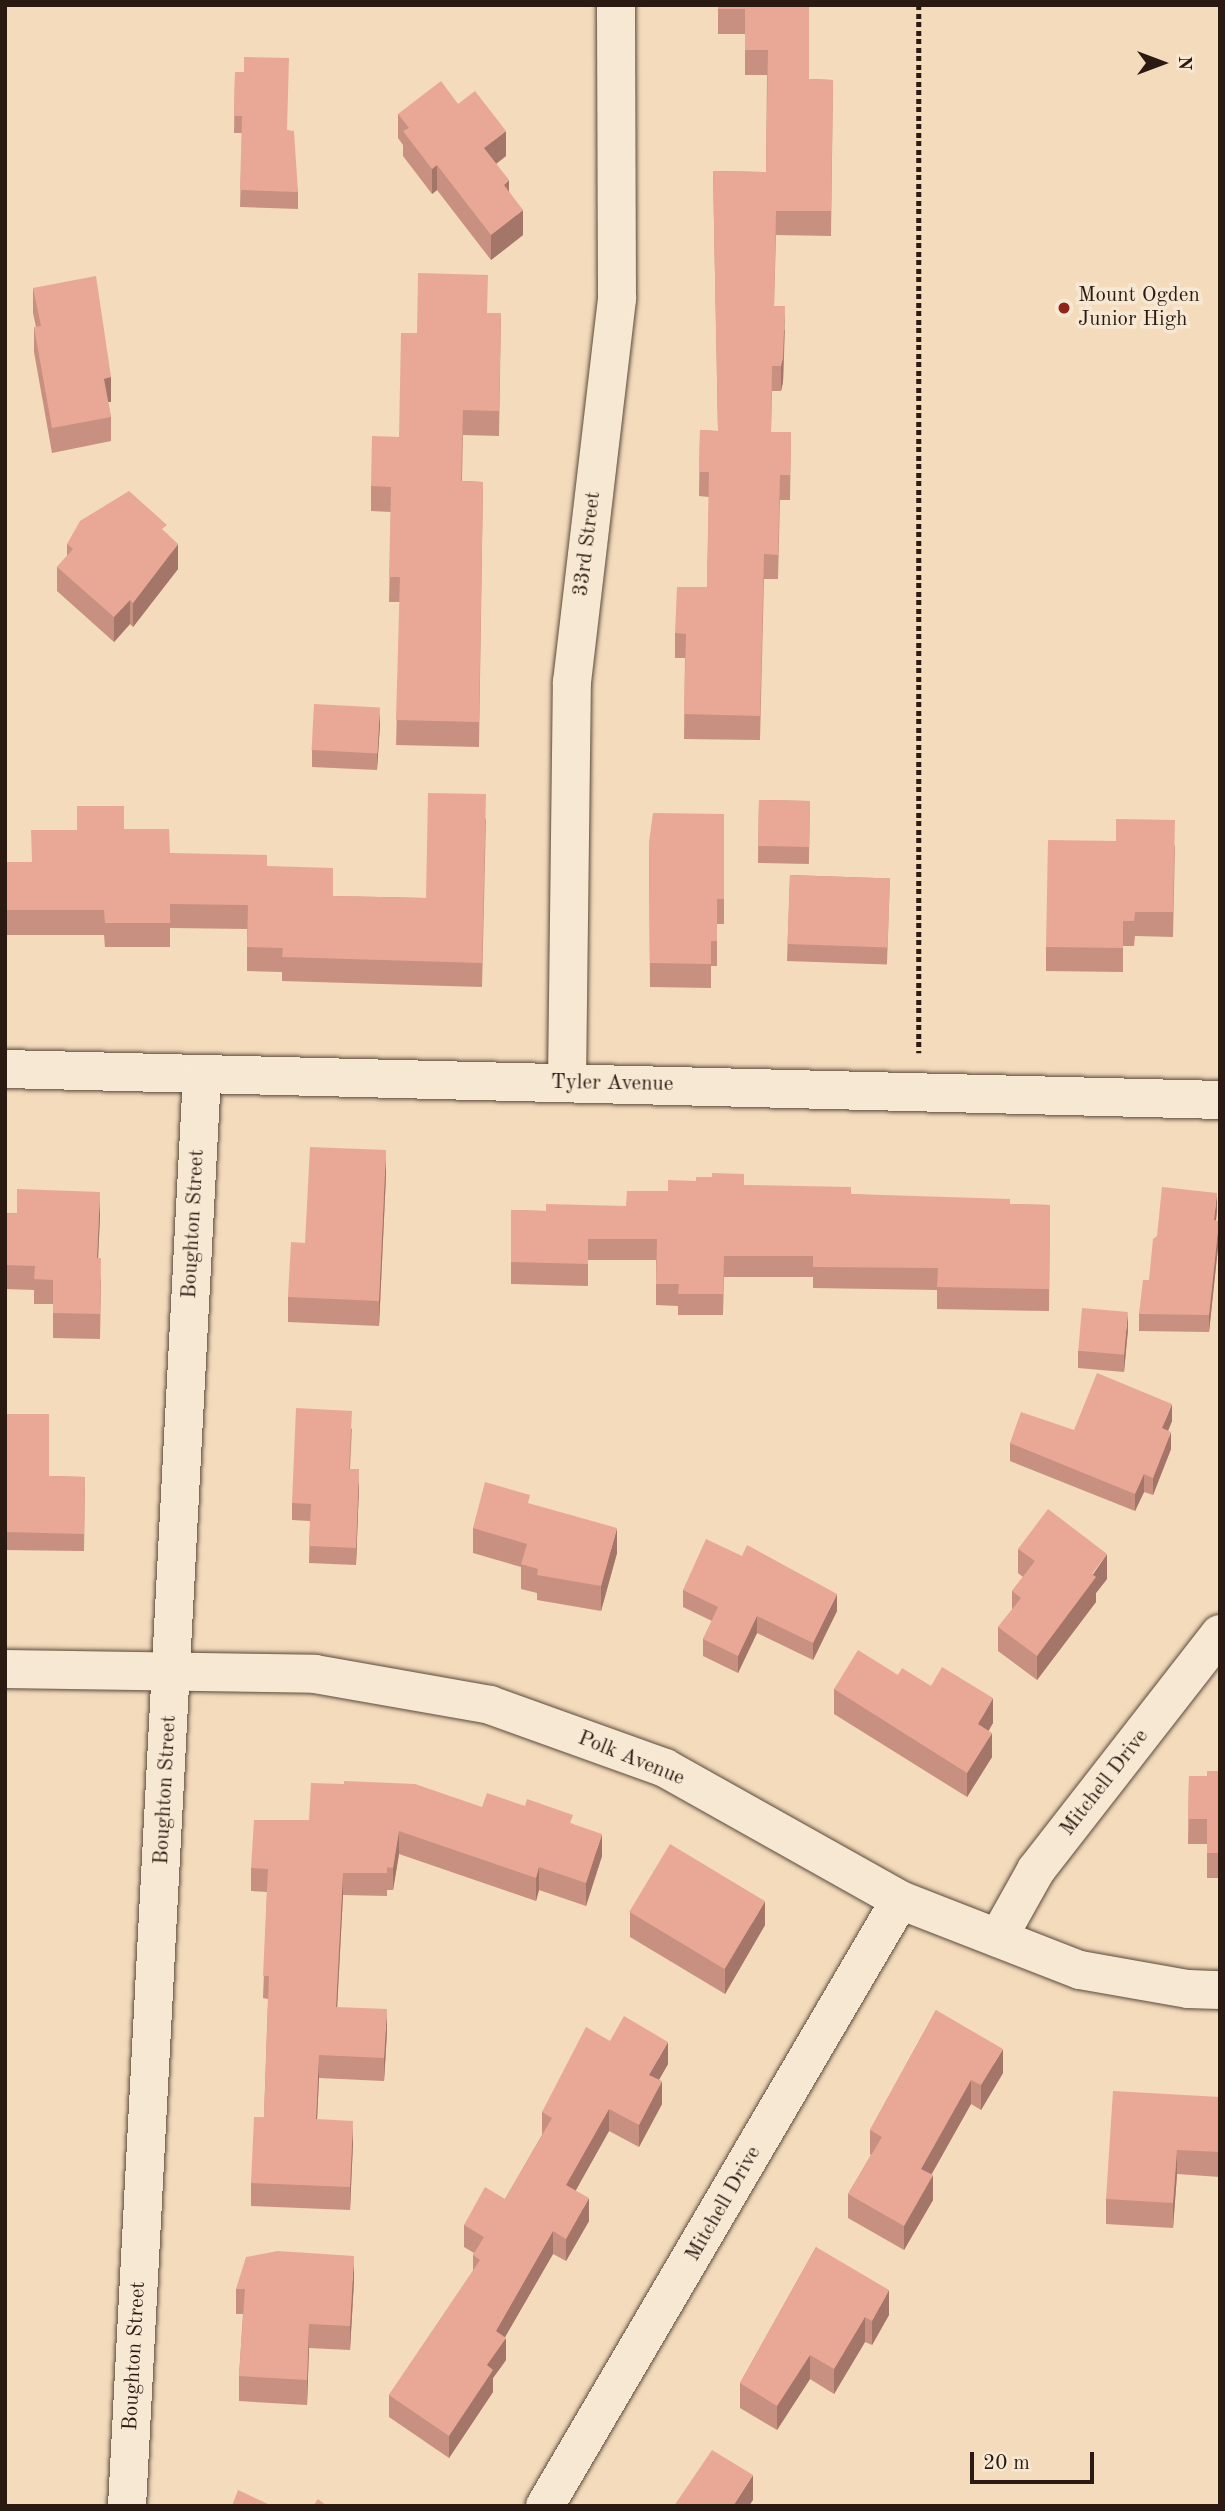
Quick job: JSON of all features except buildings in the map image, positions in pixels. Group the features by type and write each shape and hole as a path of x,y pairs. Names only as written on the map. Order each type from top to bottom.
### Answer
{"street":[{"name":"33rd Street","path":"567,1083 572,682 617,299 616,5"},
{"name":"Tyler Avenue","path":"5,1069 1220,1100"},
{"name":"Boughton Street","path":"127,2506 202,1074"},
{"name":"Mitchell Drive","path":"998,1938 1036,1870 1220,1634"},
{"name":"Polk Avenue","path":"5,1668 315,1674 490,1705 665,1768 900,1900 1080,1969 1188,1989 1220,1990"},
{"name":"Mitchell Drive","path":"545,2506 900,1900"}],"path":[{"path":"919,5 919,1092"}],"place":[{"name":"Mount Ogden Junior High","path":"1064,308"}]}
